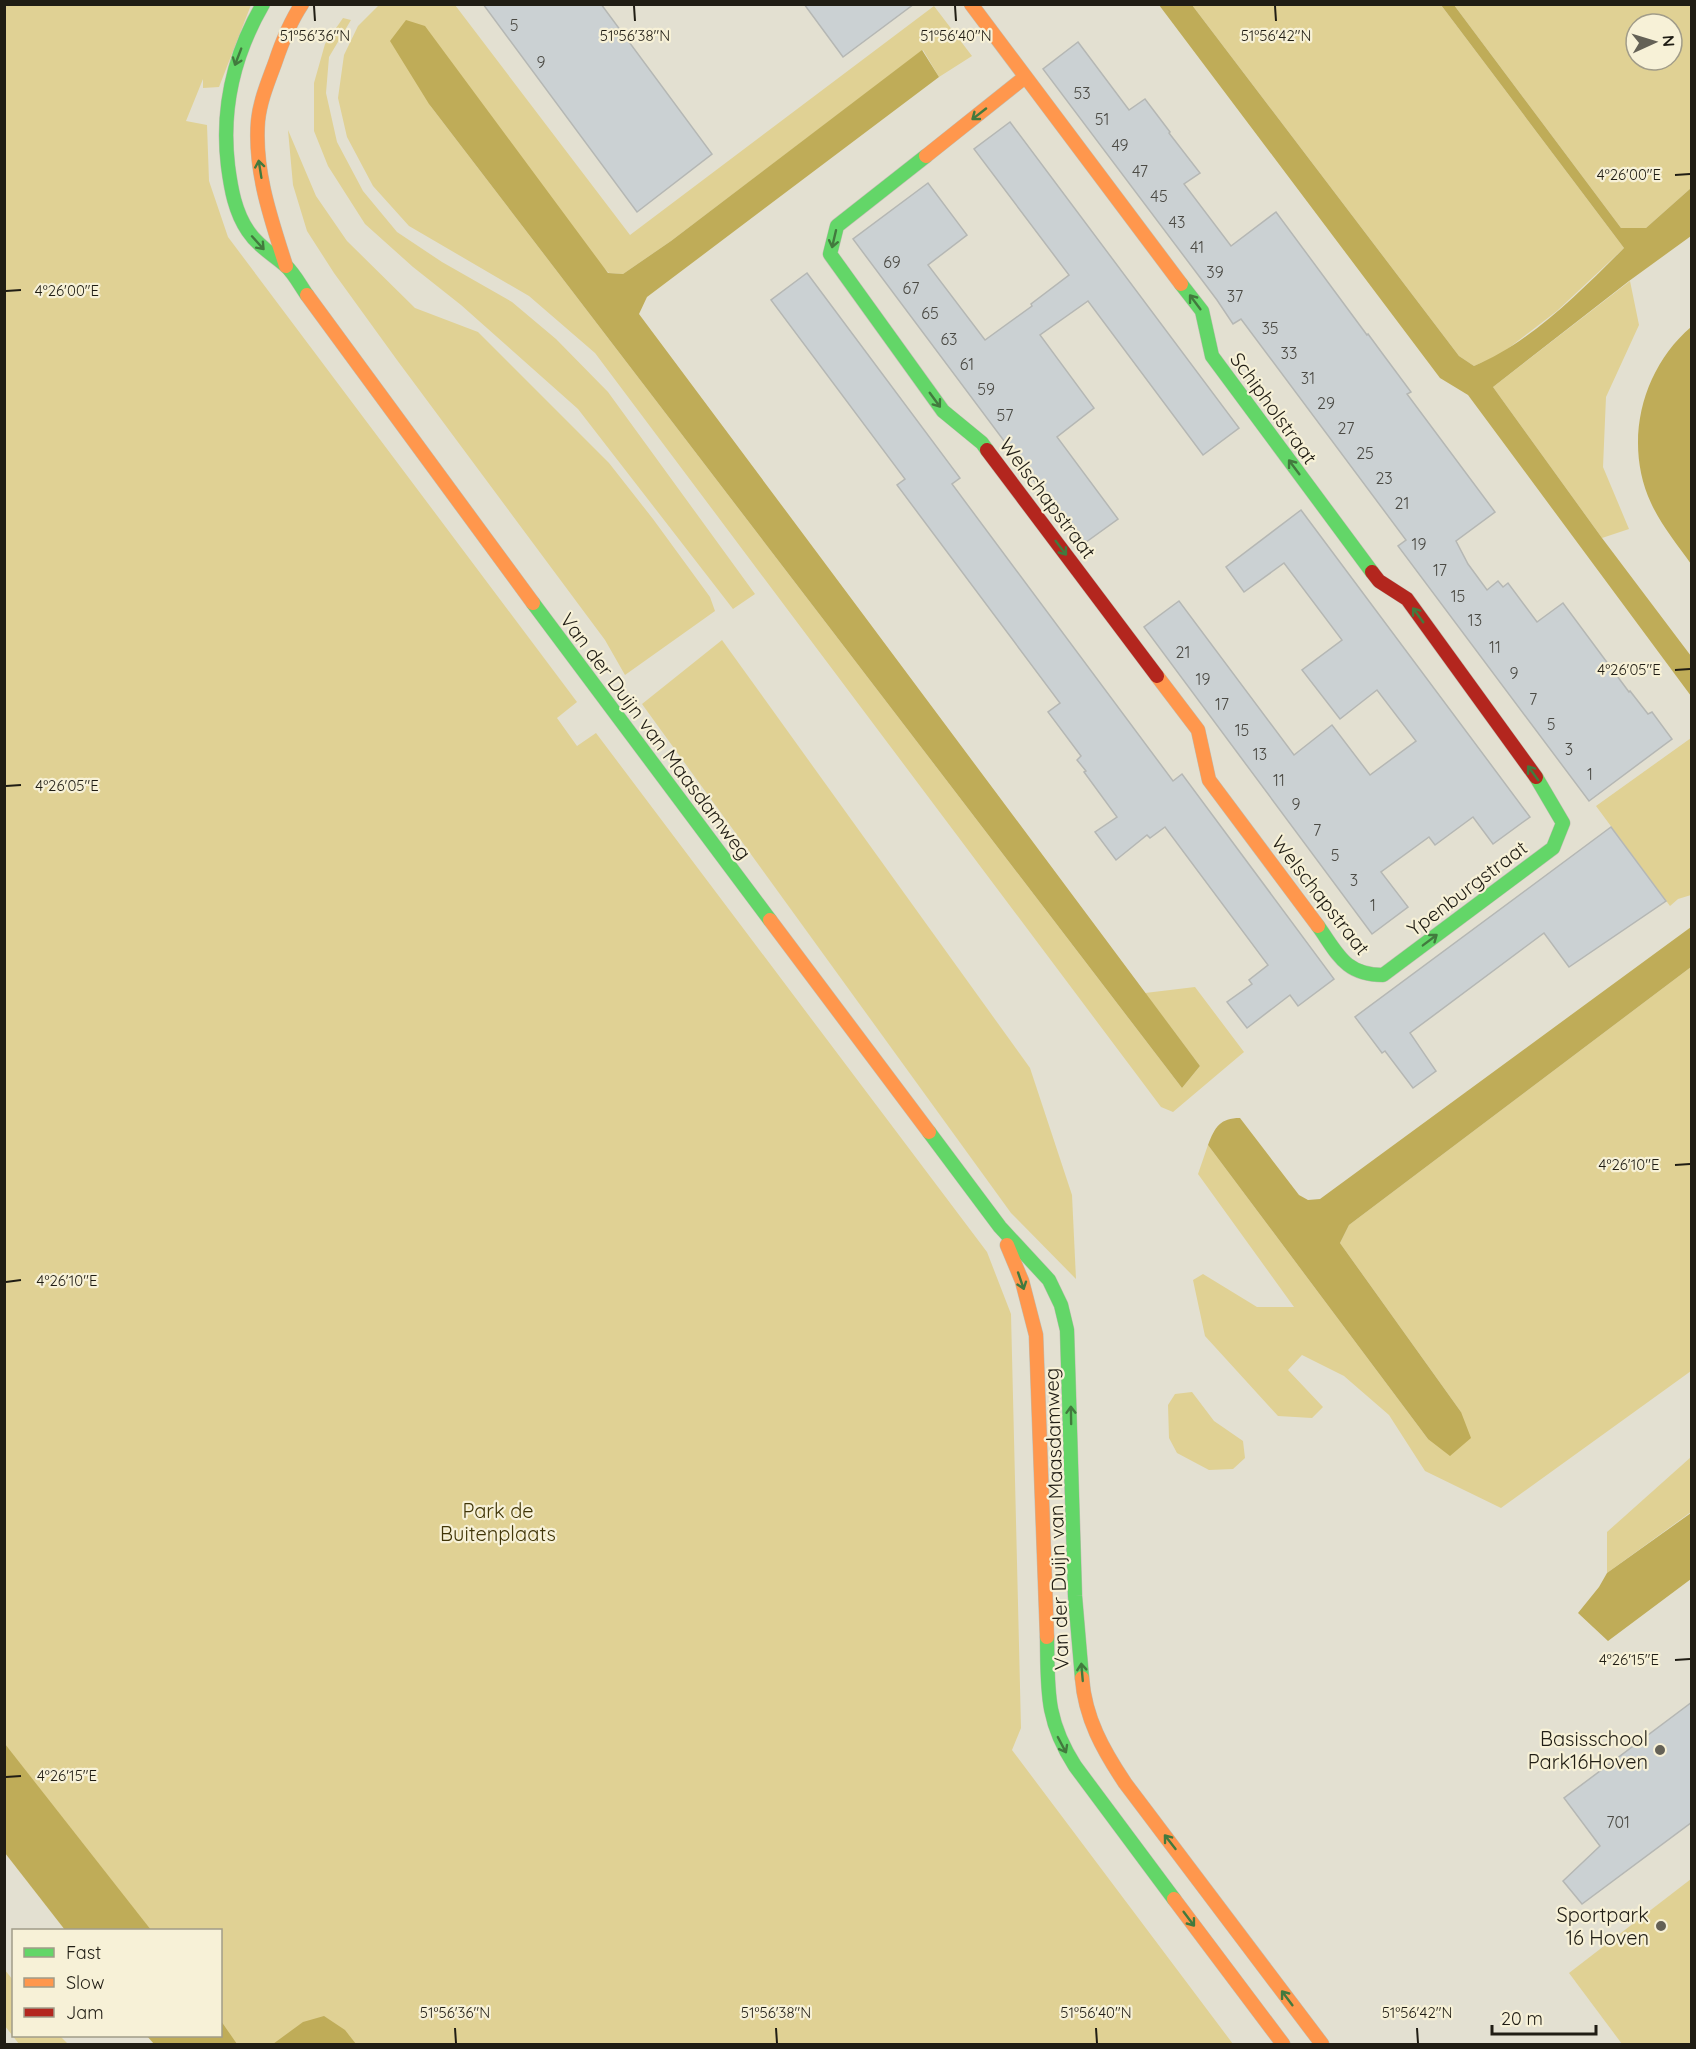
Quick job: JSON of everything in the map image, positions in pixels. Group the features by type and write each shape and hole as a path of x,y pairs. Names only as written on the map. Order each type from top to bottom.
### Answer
{"street":[{"name":"Van der Duijn van Maasdamweg","path":"263,4 251,23 234,69 225,120 226,159 233,198 248,231 263,249 286,266 615,715 1000,1227 1049,1280 1061,1305 1067,1330 1075,1596 1083,1693 1090,1722 1105,1753 1125,1783 1322,2044"},
{"name":"Van der Duijn van Maasdamweg","path":"286,266 268,212 258,164 258,120 281,46 302,4"},
{"name":"Schipholstraat","path":"971,4 1202,311 1212,356 1379,581 1407,599 1544,788 1563,823"},
{"name":"Welschapstraat","path":"1025,77 837,226 830,254 943,411 982,442 1198,730 1209,780 1342,959 1350,969 1364,975 1383,975"},
{"name":"Ypenburgstraat","path":"1383,975 1553,848 1563,823"},
{"name":"Van der Duijn van Maasdamweg","path":"1000,1227 1022,1281 1036,1335 1049,1705 1053,1726 1060,1744 1075,1766 1283,2044"}],"green space":[{"name":"Park de Buitenplaats","path":"5,5 251,5 219,87 203,88 203,79 186,121 207,125 209,181 228,237 577,702 557,718 577,746 596,733 987,1252 1011,1314 1021,1728 1012,1750 1233,2044 192,2044 222,2037 222,1929 101,1929 5,1808"},
{"path":"379,5 455,5 630,235 934,6 972,56 939,77 923,50 671,241 623,274 609,273 429,104 1182,1088 1200,1066 1145,993 1195,987 1244,1052 1173,1112 1161,1107 595,353 529,296 409,226 373,186 347,137 338,98 344,55 358,26"},
{"path":"1192,5 1441,5 1624,248 1557,311 1501,354 1474,366 1459,356"},
{"path":"1454,5 1691,5 1691,188 1646,228 1621,228"},
{"path":"343,18 351,20 329,57 326,93 337,142 363,191 397,232 442,262 512,302 556,339 608,392 755,594 733,609 578,409 365,224 328,166 314,131 314,83 325,44"},
{"path":"288,130 316,196 347,241 415,308 478,332 609,463 710,597 715,611 625,675 605,640 397,360 334,273 307,231 293,185"},
{"path":"1630,281 1639,325 1606,397 1603,467 1629,529 1602,538 1493,387"},
{"path":"722,640 1030,1068 1072,1195 1076,1279 1011,1213 642,704"},
{"path":"1691,738 1691,895 1678,899 1670,906 1596,806"},
{"path":"1691,967 1691,1371 1501,1508 1425,1471 1389,1415 1344,1376 1302,1355 1288,1370 1323,1407 1312,1418 1278,1416 1205,1336 1193,1280 1203,1274 1257,1307 1294,1307 1198,1174 1208,1145 1428,1439 1461,1412 1340,1243 1349,1225"},
{"path":"1192,1392 1214,1421 1243,1441 1245,1458 1233,1469 1209,1470 1177,1453 1169,1438 1168,1405 1175,1394"},
{"path":"1691,1457 1691,1512 1607,1573 1607,1532"},
{"name":"Sportpark 16 Hoven","path":"1691,1879 1691,2044 1622,2044 1569,1973"},
{"path":"4,1969 12,1979 12,2035 5,2026"},
{"path":"14,2037 61,2037 68,2044 19,2044"}],"shaded area":[{"path":"1159,5 1192,5 1459,356 1474,366 1495,356 1535,330 1624,248 1441,5 1454,5 1621,228 1646,228 1691,188 1691,236 1629,281 1493,387 1691,656 1691,696 1468,395 1440,378"},
{"path":"406,20 425,26 608,273 623,274 671,241 922,50 939,77 647,297 639,314 1200,1066 1182,1088 429,104 390,41"},
{"path":"1691,327 1691,564 1664,527 1651,503 1643,480 1638,432 1649,385 1674,344"},
{"path":"1691,927 1691,967 1349,1225 1340,1243 1461,1412 1471,1438 1450,1456 1428,1439 1208,1145 1219,1125 1233,1118 1240,1118 1299,1195 1308,1200 1320,1199"},
{"path":"1691,1513 1691,1579 1608,1641 1578,1613 1607,1573"},
{"path":"5,1744 150,1929 64,1929 5,1853"},
{"path":"324,2016 345,2030 356,2044 273,2044 303,2022"},
{"path":"222,2022 237,2044 154,2044 148,2037 222,2037"}],"building":[{"path":"483,4 601,4 712,154 637,212"},
{"path":"804,4 914,4 843,57"},
{"path":"1078,42 1129,110 1145,99 1170,132 1200,173 1184,184 1231,246 1276,212 1368,334 1411,392 1407,394 1495,512 1456,541 1468,564 1487,590 1498,581 1503,587 1508,583 1537,622 1563,603 1629,692 1648,714 1652,712 1672,739 1589,801 1398,546 1406,540 1241,319 1233,324 1043,69"},
{"path":"1010,122 1239,428 1203,455 1088,301 1040,335 1094,408 1057,437 1118,519 1082,545 853,239 928,183 967,235 928,265 985,340 1032,306 1031,304 1069,275 974,149"},
{"path":"807,273 960,478 952,484 1173,781 1182,774 1334,979 1298,1006 1290,995 1247,1028 1227,1002 1252,984 1249,980 1268,965 1165,827 1150,838 1147,835 1116,860 1095,832 1117,817 1084,772 1086,771 1077,760 1081,756 1048,712 1060,703 897,485 905,479 771,300"},
{"path":"1301,510 1530,817 1493,844 1473,817 1435,845 1429,837 1381,872 1408,907 1372,934 1144,627 1179,601 1294,755 1332,725 1370,775 1416,741 1377,690 1340,719 1302,670 1342,640 1284,563 1244,592 1226,567"},
{"path":"1611,827 1666,901 1569,967 1544,933 1410,1033 1436,1071 1413,1088 1385,1051 1382,1053 1355,1017"},
{"name":"Basisschool Park16Hoven","path":"1692,1702 1692,1822 1582,1904 1563,1881 1600,1846 1564,1798"}],"traffic: fast":[{"path":"263,4 244,42 228,102 226,144 229,175 237,208 248,231 288,268 307,295"},
{"path":"926,156 837,226 830,254 943,411 982,443 987,450"},
{"path":"1181,284 1202,311 1212,356 1372,572"},
{"path":"533,603 770,920"},
{"path":"1318,926 1337,954 1351,967 1370,974 1383,975 1553,848 1563,823 1536,777"},
{"path":"929,1132 1000,1227 1049,1280 1061,1305 1067,1330 1075,1596 1082,1678"},
{"path":"1047,1637 1050,1704 1053,1719 1065,1749 1075,1766 1174,1899"}],"traffic: slow":[{"path":"286,266 269,213 261,176 257,140 258,121 280,47 302,4"},
{"path":"971,4 1181,284"},
{"path":"926,156 1025,77"},
{"path":"307,295 533,603"},
{"path":"1157,676 1198,730 1209,780 1318,926"},
{"path":"770,920 929,1132"},
{"path":"1007,1245 1022,1281 1036,1335 1047,1637"},
{"path":"1082,1678 1087,1707 1096,1733 1125,1783 1322,2044"},
{"path":"1174,1899 1283,2044"}],"traffic: jam":[{"path":"987,450 1157,676"},
{"path":"1372,572 1379,581 1407,599 1536,777"}],"place":[{"name":"Basisschool Park16Hoven","path":"1660,1750"},
{"name":"Sportpark 16 Hoven","path":"1661,1926"}]}
